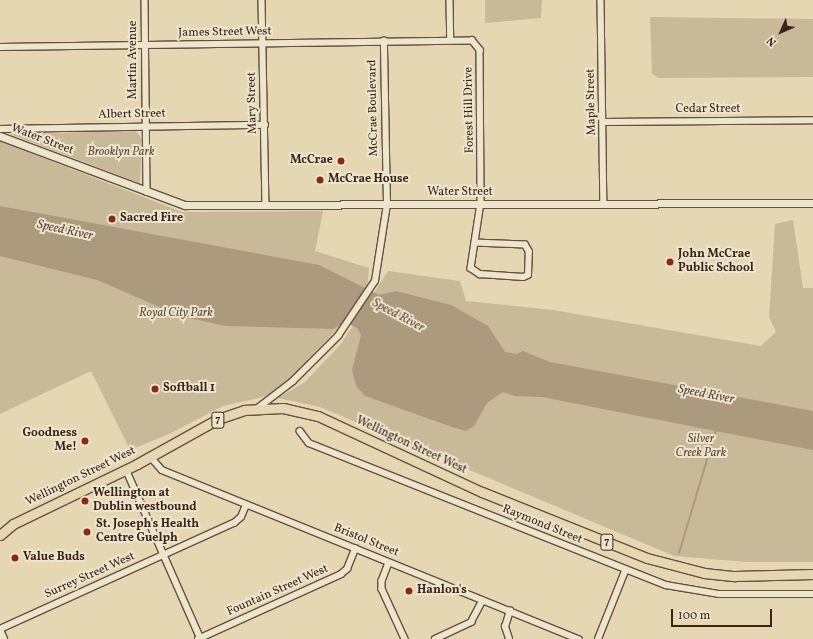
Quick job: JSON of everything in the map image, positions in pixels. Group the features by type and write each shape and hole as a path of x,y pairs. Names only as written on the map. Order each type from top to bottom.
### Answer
{"main road":[{"name":"Wellington Street West","path":"0,527 13,524 126,469 223,417 258,408 289,408 318,416 482,492 676,567 735,576 813,574"},
{"name":"Wellington Street West","path":"0,535 13,524"},
{"path":"0,632 3,639"}],"street":[{"name":"Martin Avenue","path":"145,0 144,46 147,192"},
{"name":"Mary Street","path":"262,0 266,205"},
{"path":"450,0 451,39"},
{"name":"Maple Street","path":"602,0 604,204"},
{"name":"James Street West","path":"0,47 144,46 451,39"},
{"name":"Forest Hill Drive","path":"451,39 472,40 480,50 482,204 475,243 471,268 474,271 523,277 528,275 528,252 525,245 475,243"},
{"name":"McCrae Boulevard","path":"258,408 293,381 347,324 369,292 376,276 387,204 384,41"},
{"name":"Cedar Street","path":"603,122 813,120"},
{"name":"Albert Street","path":"0,129 265,124"},
{"name":"Water Street","path":"0,136 185,206 813,203"},
{"name":"Raymond Street","path":"300,430 309,443 625,571 697,592 747,595 813,594"},
{"name":"Bristol Street","path":"150,456 162,470 356,550 579,639"},
{"path":"126,469 162,555 200,639"},
{"name":"Surrey Street West","path":"0,628 234,523 241,517 246,505"},
{"name":"Fountain Street West","path":"200,639 340,574 347,569 356,550"},
{"path":"389,563 382,581 382,589 405,639"},
{"path":"598,639 625,571"},
{"path":"435,639 471,622 482,600"},
{"path":"509,639 505,625 510,611"}],"green space":[{"path":"485,0 542,0 541,18 485,23"},
{"path":"650,17 813,19 813,77 659,78 652,74"},
{"name":"Brooklyn Park","path":"136,131 142,139 140,183 10,134"},
{"name":"Royal City Park","path":"0,141 182,212 323,211 315,251 369,268 367,289 344,322 278,390 263,397 223,406 169,434 130,450 91,371 0,414"},
{"name":"Silver Creek Park","path":"793,220 803,288 813,288 813,562 747,562 674,556 320,407 278,398 305,382 341,344 388,271 460,281 466,301 553,310 761,346 776,332 769,317 775,224"}],"water":[{"name":"Speed River","path":"0,206 319,265 379,295 396,291 451,305 488,326 505,352 517,354 523,351 550,362 813,411 813,450 542,397 515,396 503,392 487,403 474,426 466,431 452,427 365,396 356,386 352,370 361,335 357,328 345,322 333,329 226,326 180,316 97,280 0,256"}],"waterway":[{"path":"679,553 716,430"}],"place":[{"name":"McCrae","path":"341,161"},
{"name":"McCrae House","path":"320,180"},
{"name":"Sacred Fire","path":"112,219"},
{"name":"John McCrae Public School","path":"670,262"},
{"name":"Softball 1","path":"155,389"},
{"name":"Goodness Me!","path":"85,441"},
{"name":"Wellington at Dublin westbound","path":"85,501"},
{"name":"St. Joseph's Health Centre Guelph","path":"87,532"},
{"name":"Value Buds","path":"15,558"},
{"name":"Hanlon's","path":"409,591"}]}
